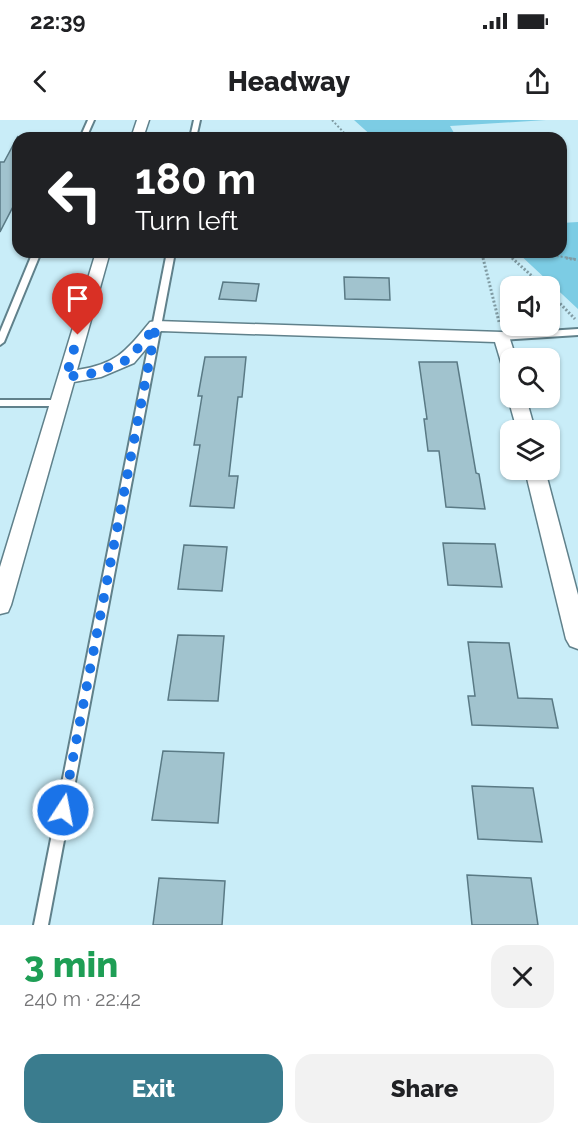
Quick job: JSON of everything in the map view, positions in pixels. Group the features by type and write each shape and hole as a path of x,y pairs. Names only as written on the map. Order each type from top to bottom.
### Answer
{"street":[{"path":"0,605 101,258"},
{"path":"66,377 95,373 129,359 156,326 502,337 505,348"},
{"path":"538,480 578,639"}],"lane":[{"path":"0,342 2,332 34,258"},
{"path":"41,925 170,258"},
{"path":"502,337 578,332"},
{"path":"0,403 58,403"}],"path":[{"path":"332,120 343,132"},
{"path":"483,258 502,337"},
{"path":"513,258 532,276"},
{"path":"560,303 578,321"}],"shaded area":[{"path":"354,120 546,120 450,126 454,132 367,132"},
{"path":"578,222 578,309 560,292 560,276 543,276 523,258 567,258 567,223"}],"building":[{"path":"12,147 12,209 0,232 0,162 4,162"},
{"path":"344,277 389,278 390,300 345,299"},
{"path":"223,282 259,284 256,301 219,299"},
{"path":"205,357 246,357 242,397 238,397 229,476 238,476 234,508 190,506 200,445 194,445 202,396 198,396"},
{"path":"419,362 457,362 476,473 479,474 485,509 446,507 439,451 428,451 424,419 427,419"},
{"path":"443,543 495,544 502,587 448,585"},
{"path":"184,545 227,547 222,591 178,589"},
{"path":"178,635 224,636 218,701 168,700"},
{"path":"468,642 509,643 518,698 552,699 558,728 472,725 468,696 475,696"},
{"path":"163,751 224,753 218,823 152,820"},
{"path":"472,786 533,788 542,842 478,839"},
{"path":"467,875 531,878 538,925 472,925"},
{"path":"159,878 225,881 222,925 153,925"}],"route":[{"path":"63,810 156,326 129,359 95,373 66,377 78,335"}]}
